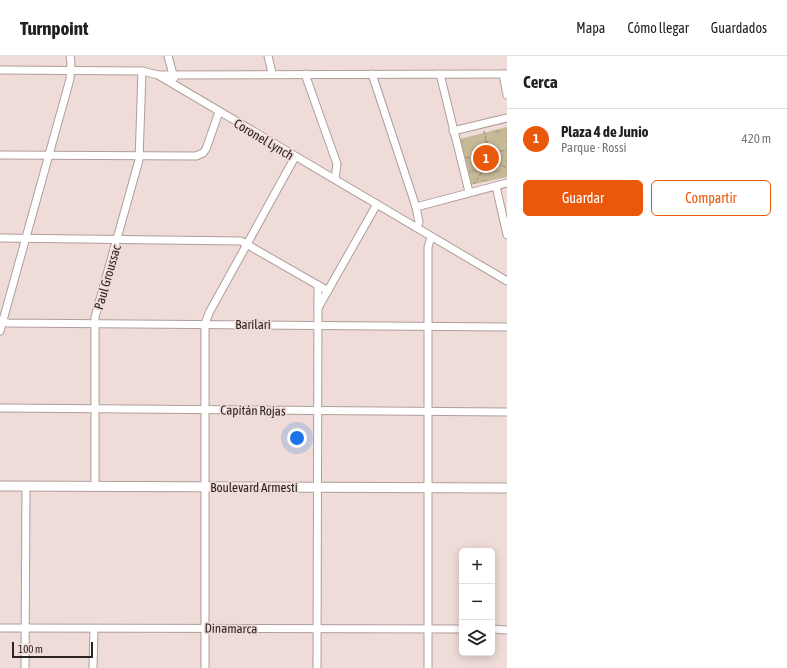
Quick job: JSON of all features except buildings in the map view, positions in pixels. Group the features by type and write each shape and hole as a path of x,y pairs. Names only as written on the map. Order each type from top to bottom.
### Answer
{"main road":[{"name":"Boulevard Armesti","path":"0,486 507,488"}],"street":[{"path":"0,331 1,321 26,239 71,71 70,56"},
{"path":"168,56 176,86"},
{"path":"268,56 272,73"},
{"name":"Coronel Lynch","path":"0,70 142,71 158,75 507,281"},
{"name":"Paul Groussac","path":"95,486 94,325 96,312 140,155 142,71"},
{"path":"158,75 272,73 505,74 507,95"},
{"path":"305,74 337,164 335,179"},
{"path":"372,74 416,207 419,222 417,228"},
{"path":"440,74 469,192"},
{"path":"0,154 200,155 206,150 219,112"},
{"path":"453,131 507,118"},
{"path":"205,668 205,324 209,313 246,244 295,157"},
{"path":"416,207 507,183"},
{"path":"496,186 507,235"},
{"path":"317,310 378,204"},
{"path":"428,668 428,247 431,237"},
{"path":"0,238 117,241 237,241 246,244 328,291"},
{"path":"317,668 316,487 318,285"},
{"name":"Barilari","path":"1,321 94,325 205,324 507,327"},
{"name":"Capitán Rojas","path":"0,408 94,410 206,409 507,412"},
{"path":"25,668 26,486"},
{"name":"Dinamarca","path":"0,628 459,629"},
{"path":"94,629 94,668"},
{"path":"495,629 507,630"}],"path":[{"path":"483,125 489,154"},
{"path":"461,159 507,150"},
{"path":"489,154 495,157 494,162"},
{"path":"488,163 485,158 489,154"},
{"path":"469,192 488,163 494,162 507,168"}],"green space":[{"path":"507,127 507,177 470,185 460,139"},
{"path":"481,134 486,152 467,157 462,139"}],"place":[{"name":"Plaza 4 de Junio","path":"486,158"}]}
